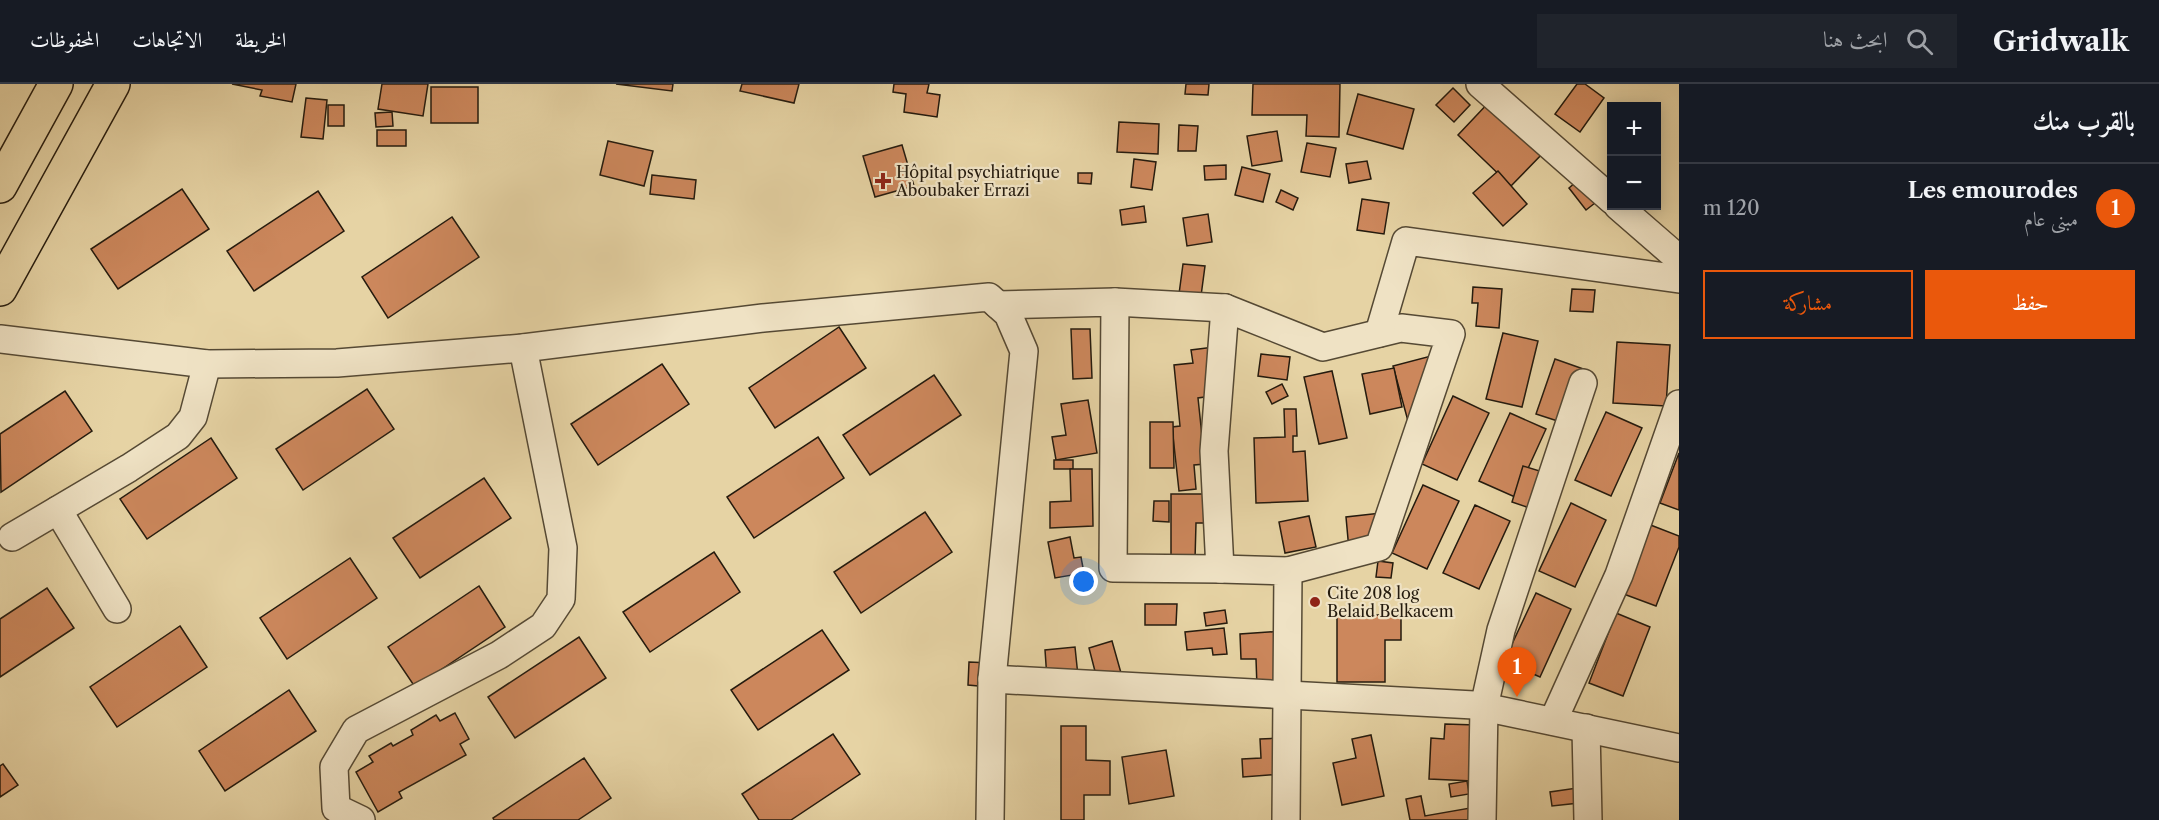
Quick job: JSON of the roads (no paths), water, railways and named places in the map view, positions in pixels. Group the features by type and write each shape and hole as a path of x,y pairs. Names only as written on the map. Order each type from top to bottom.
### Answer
{"main road":[{"path":"0,186 56,84"},
{"path":"0,289 113,84"}],"street":[{"path":"1480,84 1607,196"},
{"path":"1623,210 1679,259"},
{"path":"1379,333 1406,241 1679,279"},
{"path":"0,339 207,364 337,363 523,348 763,318 989,297 1008,314 1024,351 992,680 990,820"},
{"path":"998,305 1115,302 1225,308 1323,347 1401,328 1451,333 1379,547 1288,571 1113,568 1115,302"},
{"path":"1220,569 1214,452 1225,308"},
{"path":"361,820 336,808 334,767 356,730 499,655 543,626 561,599 562,548 523,348"},
{"path":"12,537 178,436 193,417 207,364"},
{"path":"1482,820 1484,707 1501,630 1583,383"},
{"path":"1553,721 1619,575 1679,404"},
{"path":"58,510 117,609"},
{"path":"1286,820 1288,571"},
{"path":"992,680 1484,707 1679,748"},
{"path":"1586,728 1588,820"}],"place":[{"name":"Hôpital psychiatrique Aboubaker Errazi","path":"883,181"},
{"name":"Cite 208 log Belaid Belkacem","path":"1315,602"},
{"name":"Les emourodes","path":"1517,697"}]}
